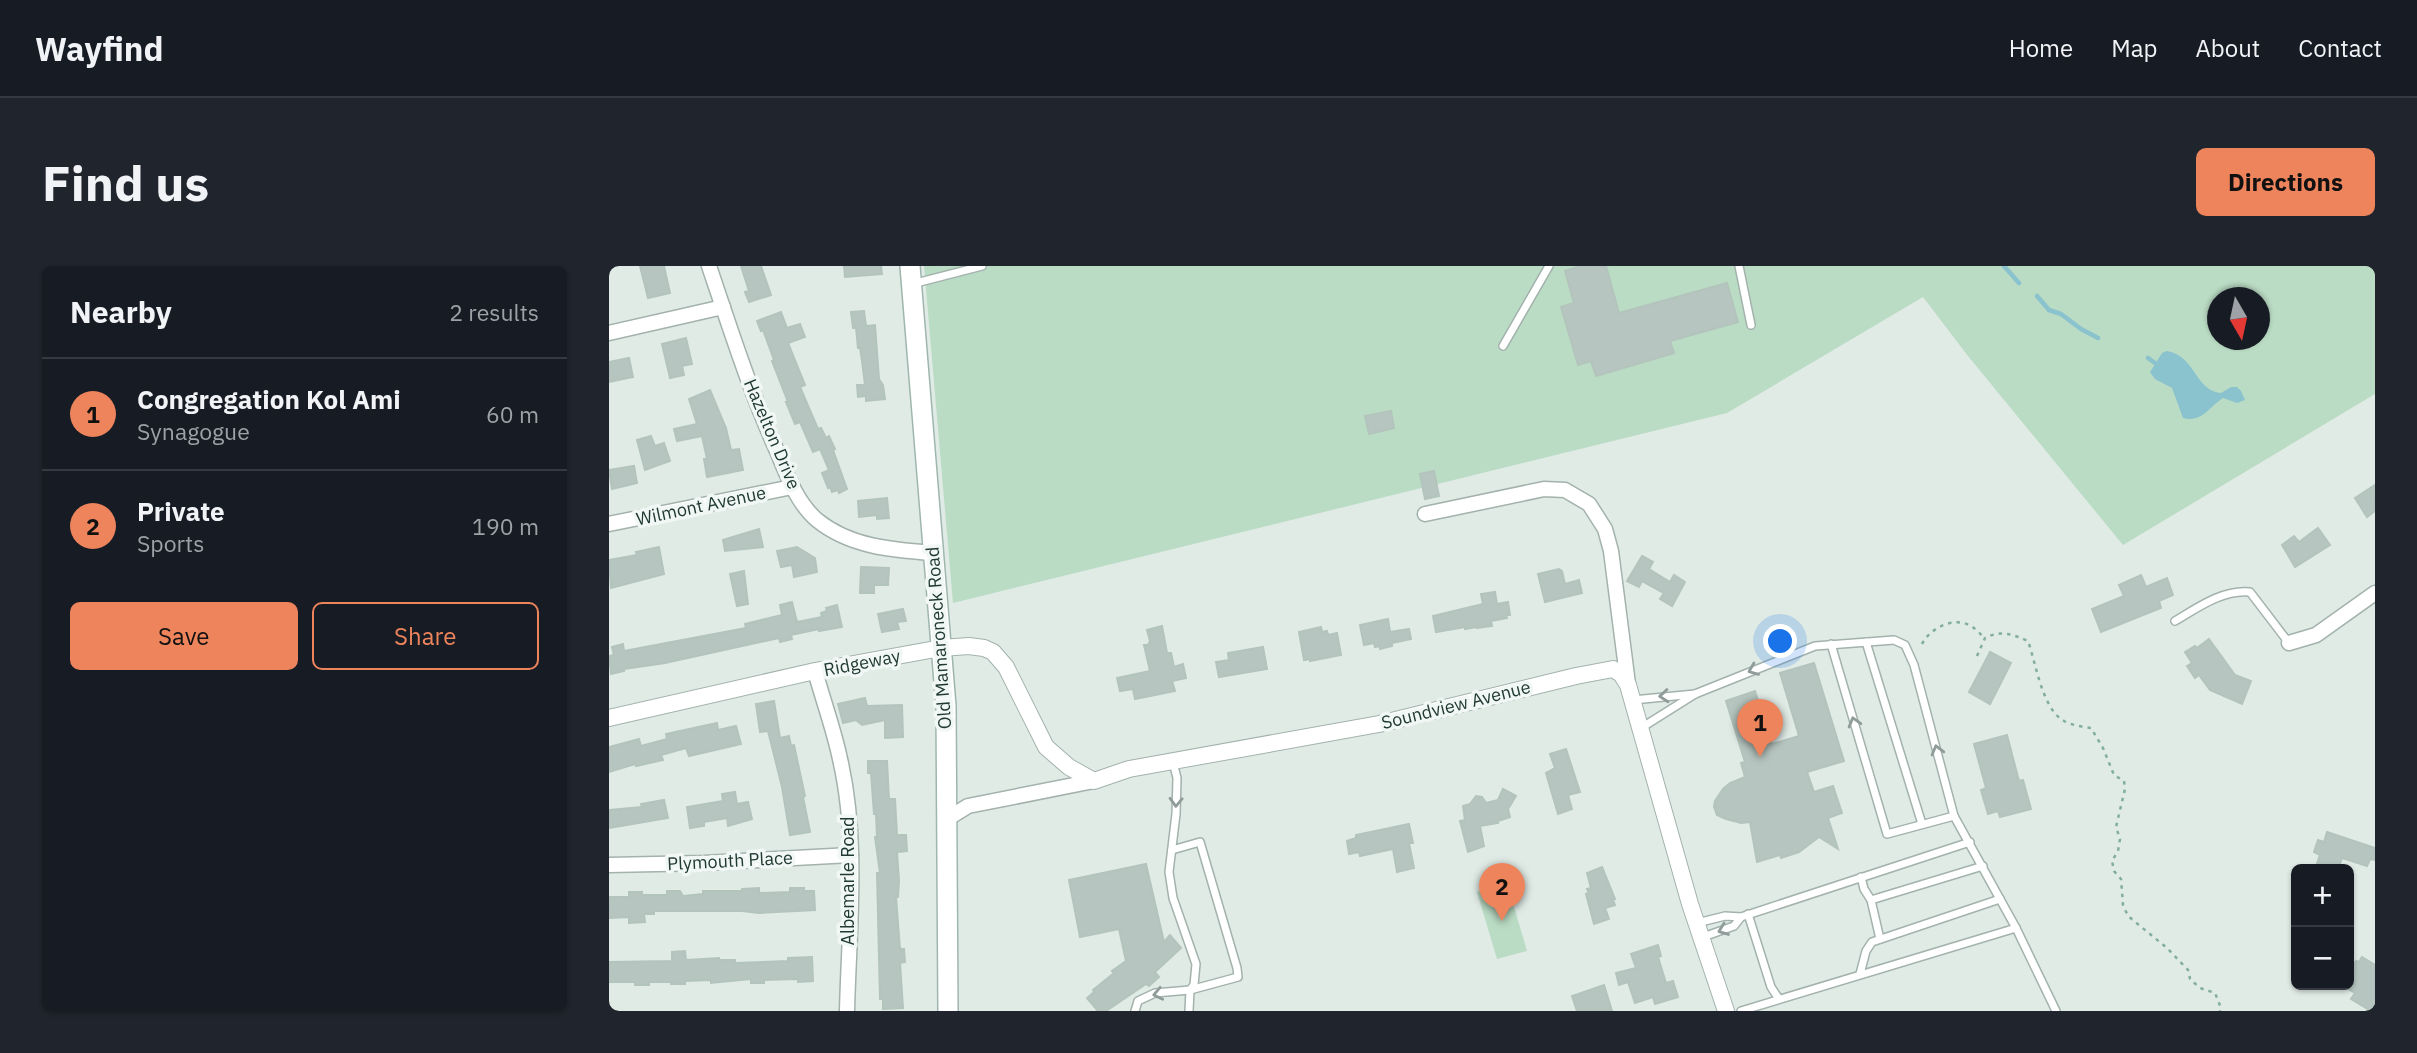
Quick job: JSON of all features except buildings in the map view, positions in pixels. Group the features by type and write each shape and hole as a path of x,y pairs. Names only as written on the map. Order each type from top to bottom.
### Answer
{"main road":[{"name":"Old Mamaroneck Road","path":"910,275 946,706 948,1011"}],"street":[{"name":"Hazelton Drive","path":"709,266 766,426 792,487 802,503 817,520 846,537 891,550 933,553"},
{"path":"609,333 723,307"},
{"name":"Wilmont Avenue","path":"609,524 792,487"},
{"path":"1425,514 1543,489 1565,490 1590,504 1605,529 1611,551 1630,693 1699,930 1726,1011"},
{"path":"2289,643 2316,635 2375,593"},
{"name":"Ridgeway","path":"609,718 815,671 941,648 969,646 993,652 1006,667 1046,747 1069,767 1094,780"},
{"name":"Soundview Avenue","path":"947,818 968,806 1094,780 1129,769 1379,724 1613,669 1621,674 1630,693"},
{"name":"Albemarle Road","path":"815,671 841,760 851,855 847,1011"},
{"name":"Plymouth Place","path":"609,865 851,855"}],"lane":[{"path":"910,275 982,266"},
{"path":"1503,346 1549,266"},
{"path":"1739,266 1751,325"},
{"path":"2175,621 2227,594 2250,592 2289,643"},
{"path":"1640,728 1695,694 1815,646 1894,640 1905,645 1914,665 1954,816 1983,866 2056,1011"},
{"path":"1866,642 1922,824"},
{"path":"1831,644 1887,835 1954,816"},
{"path":"1630,693 1695,694"},
{"path":"1173,761 1177,778 1169,872 1173,898 1196,964 1194,985 1190,990 1189,1011"},
{"path":"1135,1011 1137,1001 1155,993 1190,990 1238,976 1200,842 1173,848"},
{"path":"1699,930 1725,916 1744,916 1970,842"},
{"path":"1871,900 1983,866"},
{"path":"1861,877 1871,900 1879,939"},
{"path":"1860,974 1868,946 1879,939 2000,899"},
{"path":"1699,930 1734,926 1744,916"},
{"path":"1744,916 1771,987 1779,999"},
{"path":"1741,1011 2015,928"}],"path":[{"path":"1922,644 1926,635 1940,626 1955,622 1969,625 1985,638"},
{"path":"1977,656 1985,638 1996,632 2012,634 2028,641 2042,687 2055,712 2064,721 2091,729 2115,775 2124,781 2125,789 2116,827 2120,839 2118,851 2112,861 2120,879 2123,905 2128,916 2175,956 2189,971 2190,979 2200,988 2215,993 2220,1011"}],"green space":[{"path":"924,266 2375,266 2375,394 2123,545 1923,297 1727,413 953,603"},
{"path":"1507,883 1527,951 1497,959 1477,892"}],"water":[{"path":"2167,351 2184,359 2212,391 2221,393 2231,387 2237,387 2245,400 2237,403 2223,398 2200,416 2183,418 2172,388 2155,379 2150,372 2162,353"}],"waterway":[{"path":"2004,266 2019,283"},
{"path":"2037,296 2049,310 2061,314 2098,338"},
{"path":"2148,358 2155,363"}],"place":[{"name":"Congregation Kol Ami","path":"1760,757"},
{"name":"Private","path":"1502,921"}]}
